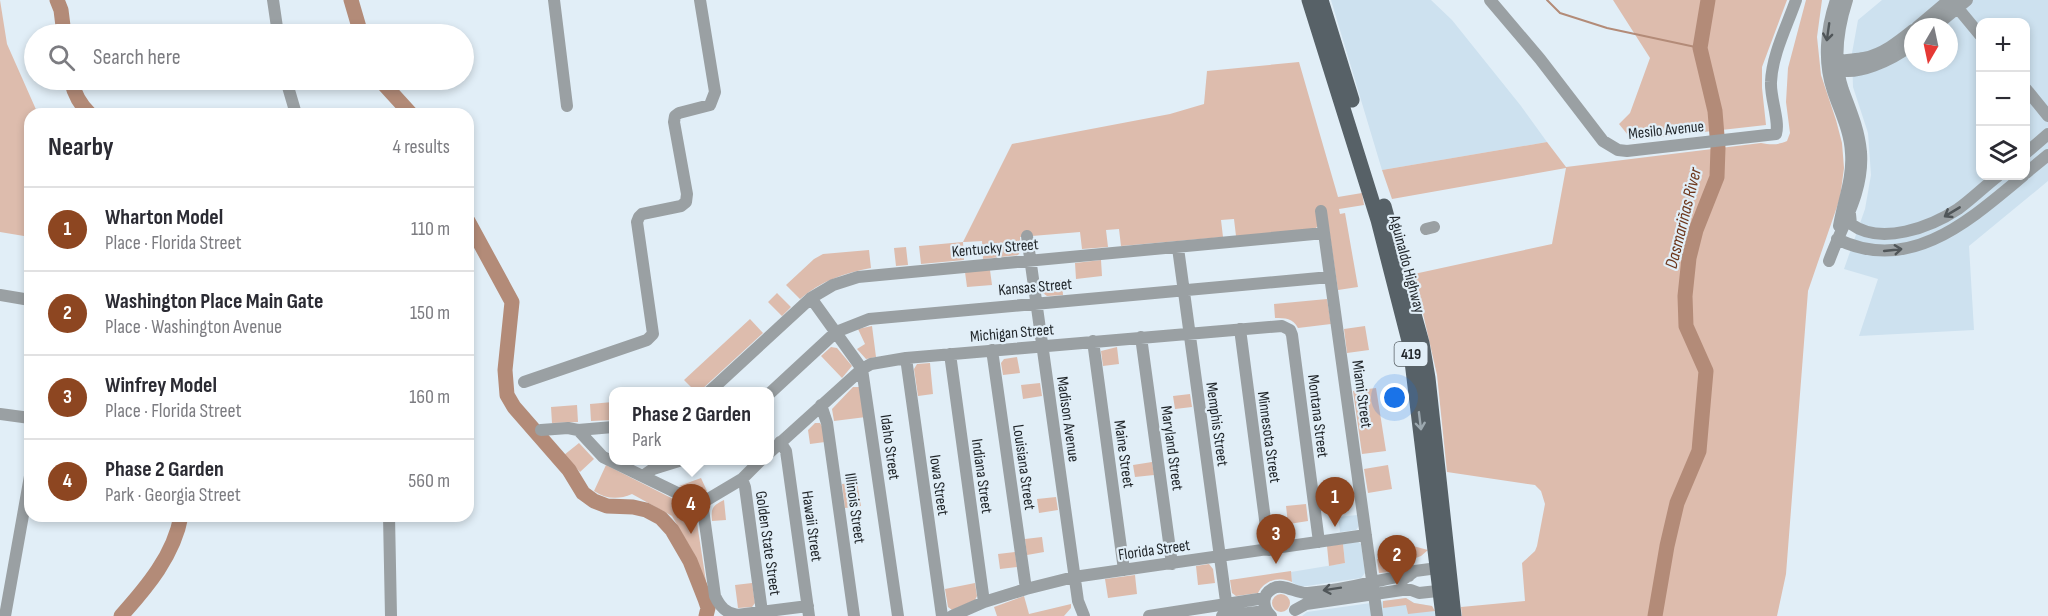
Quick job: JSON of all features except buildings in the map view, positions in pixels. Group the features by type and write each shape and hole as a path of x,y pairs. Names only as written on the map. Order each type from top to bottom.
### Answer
{"main road":[{"name":"Aguinaldo Highway","path":"1310,0 1390,245"},
{"name":"Aguinaldo Highway","path":"1321,0 1390,245 1410,345 1446,590 1454,616"},
{"name":"Aguinaldo Highway","path":"1443,616 1446,590"}],"street":[{"path":"273,0 277,24"},
{"path":"554,0 567,106"},
{"path":"524,382 647,340 652,334 637,222 642,214 681,206 686,202 687,194 674,122 675,116 710,105 715,92 700,0"},
{"name":"Mesilo Avenue","path":"1490,0 1540,58 1603,141 1618,150 1633,150 1776,134 1778,131 1771,98 1771,80 1774,62 1796,0"},
{"path":"1829,261 1850,214 1860,174 1861,153 1854,115 1827,43 1836,0"},
{"path":"1837,239 1850,180 1849,136 1833,92 1834,66 1847,0"},
{"path":"1931,18 1956,2"},
{"path":"1942,18 1956,2"},
{"path":"1956,2 1976,30"},
{"path":"1834,66 1879,54 1904,36"},
{"path":"1834,66 1858,69 1881,63 1904,49"},
{"path":"289,90 294,108"},
{"path":"2030,95 2048,116"},
{"path":"2030,149 2048,134"},
{"path":"2030,169 2048,154"},
{"path":"1850,214 1851,224 1866,232 1889,233 1926,225 1959,208 1993,180"},
{"path":"1837,239 1863,250 1903,249 1942,236 1973,217 2017,180"},
{"name":"Miami Street","path":"1321,211 1377,616"},
{"path":"1863,250 1866,232"},
{"name":"Kentucky Street","path":"714,387 811,298 833,285 865,276 1324,233"},
{"name":"Madison Avenue","path":"1027,236 1080,613"},
{"name":"Memphis Street","path":"1178,248 1226,613"},
{"name":"Kansas Street","path":"774,389 836,332 855,323 891,315 1330,277"},
{"path":"0,296 24,299"},
{"name":"Idaho Street","path":"811,298 862,369 898,616"},
{"name":"Michigan Street","path":"774,448 862,369 882,361 1239,329 1282,326 1290,330"},
{"name":"Minnesota Street","path":"1239,329 1269,550"},
{"name":"Montana Street","path":"1290,330 1319,542"},
{"name":"Maryland Street","path":"1141,337 1172,564"},
{"name":"Maine Street","path":"1093,341 1124,570"},
{"name":"Louisiana Street","path":"992,350 1026,589"},
{"name":"Indiana Street","path":"950,354 984,602"},
{"name":"Iowa Street","path":"906,358 942,616"},
{"name":"Illinois Street","path":"821,405 827,423 854,616"},
{"path":"0,414 24,417"},
{"path":"541,430 609,427"},
{"path":"578,430 603,457 609,460"},
{"name":"Hawaii Street","path":"780,442 786,451 808,611"},
{"path":"620,465 700,504 703,509 715,596 718,603 729,614 808,611"},
{"path":"643,476 653,469 666,465"},
{"path":"700,504 742,479 756,465"},
{"name":"Golden State Street","path":"742,479 762,612"},
{"path":"4,616 24,508"},
{"path":"388,522 392,616"},
{"name":"Florida Street","path":"952,616 984,602 1074,577 1366,535"},
{"path":"1401,580 1415,571 1443,567"},
{"path":"1292,613 1306,604 1373,588 1394,577 1408,583 1411,590"},
{"path":"1226,613 1264,598 1271,589 1276,587 1305,594 1373,588 1411,590 1419,593 1446,590"},
{"path":"1291,591 1296,600 1292,613"},
{"path":"1149,616 1269,614 1264,598"}],"shaded area":[{"path":"0,0 7,44 24,82 24,90 27,90 35,108 24,108 24,236 0,232"},
{"path":"1331,0 1431,0 1452,20 1547,142 1382,170"},
{"path":"1613,0 1787,0 1762,67 1766,125 1632,140 1619,124 1630,113 1650,58"},
{"path":"1806,0 1822,0 1817,37 1821,75 1842,143 1844,168 1840,198 1808,291 1786,574 1777,616 1462,616 1461,607 1525,601 1522,563 1535,551 1537,546 1545,504 1541,491 1535,485 1447,472 1437,375 1414,274 1552,244 1566,168 1392,199 1382,170 1547,142 1566,167 1761,143 1777,144 1787,141 1790,133 1786,102 1788,68"},
{"path":"1882,0 2048,0 2048,181 1969,246 1974,330 1859,336 1878,279 1844,269 1865,209 1871,175 1868,133 1853,87 1852,53 1858,20"},
{"path":"1299,62 1338,197 1362,193 1364,205 1339,209 1340,214 1345,213 1358,287 1338,290 1327,216 1315,229 1236,236 1234,219 1221,220 1223,237 1121,246 1119,229 1106,230 1108,247 1082,249 1080,232 1020,237 1021,251 1018,255 983,259 982,241 963,242 1012,144 1170,114 1204,104 1207,71"},
{"path":"963,242 964,260 921,264 919,246"},
{"path":"906,247 908,265 896,266 894,248"},
{"path":"869,250 871,268 833,279 816,287 800,299 786,285 814,259 823,254"},
{"path":"1101,260 1102,276 1076,279 1075,263"},
{"path":"990,270 992,285 967,287 965,272"},
{"path":"1062,280 1063,295 1047,296 1043,293 1042,282"},
{"path":"777,293 791,307 782,316 768,302"},
{"path":"1327,299 1331,324 1298,328 1291,320 1275,318 1274,304"},
{"path":"750,319 763,333 704,387 691,387 684,380"},
{"path":"872,326 876,357 866,359 857,349 865,344 858,329"},
{"path":"1365,326 1369,350 1347,353 1344,329"},
{"path":"831,347 837,348 852,366 842,378 821,356"},
{"path":"1117,347 1119,364 1103,366 1101,351"},
{"path":"1017,357 1020,373 1003,375 1001,363 1004,359"},
{"path":"930,363 933,394 918,396 914,369 917,364"},
{"path":"1040,383 1042,396 1023,399 1021,385"},
{"path":"853,387 859,387 866,417 834,421 832,409"},
{"path":"1376,388 1386,451 1362,454 1353,391"},
{"path":"1190,394 1192,407 1175,409 1173,396"},
{"path":"609,402 609,420 591,421 590,404"},
{"path":"577,405 578,422 552,423 551,407"},
{"path":"815,423 820,423 823,428 825,442 810,444 808,430"},
{"path":"579,443 594,459 580,472 564,455"},
{"path":"1152,462 1154,475 1135,477 1133,465"},
{"path":"606,465 695,510 709,601 693,552 672,516 632,494 612,498 594,491"},
{"path":"1388,465 1392,489 1368,493 1364,469"},
{"path":"701,478 707,491 700,494 679,486"},
{"path":"857,482 861,506 845,508 842,484"},
{"path":"1056,497 1058,510 1039,513 1037,499"},
{"path":"724,500 726,520 712,521 713,508"},
{"path":"1306,504 1308,521 1289,524 1291,542 1280,544 1275,541 1273,526 1288,523 1286,506"},
{"path":"1357,515 1359,526 1356,530 1340,532 1338,517"},
{"path":"1042,537 1044,552 1027,555 1025,539"},
{"path":"1358,542 1361,544 1365,573 1361,578 1300,587 1292,582 1291,572 1345,563 1343,544"},
{"path":"1343,544 1345,563 1329,566 1327,546"},
{"path":"1413,546 1428,550 1421,556 1408,561 1400,571 1379,573 1377,559 1392,557 1392,549"},
{"path":"1015,552 1017,567 1000,569 998,554"},
{"path":"1209,564 1213,569 1215,583 1198,585 1196,566"},
{"path":"1291,571 1292,582 1277,579 1268,582 1258,593 1236,596 1232,593 1230,580"},
{"path":"1135,575 1137,594 1108,598 1105,579"},
{"path":"752,583 755,603 752,607 738,608 735,585"},
{"path":"975,583 977,596 975,600 952,610 948,607 945,589"},
{"path":"1277,594 1285,594 1290,599 1288,610 1277,612 1272,607 1272,599"},
{"path":"1024,596 1029,614 1071,604 1071,608 1064,616 997,616 994,607"},
{"path":"1406,598 1414,603 1432,606 1436,616 1302,616 1307,612"},
{"path":"1406,598 1414,603 1432,606 1435,611 1408,614 1406,605 1383,608 1383,601"}],"waterway":[{"path":"57,0 63,24"},
{"path":"351,0 358,24"},
{"path":"1547,0 1560,13 1607,28 1700,48"},
{"name":"Dasmariñas River","path":"1655,616 1677,503 1699,451 1706,371 1686,326 1685,296 1689,258 1696,230 1717,177 1718,148 1715,111 1700,48 1708,0"},
{"path":"74,90 84,108"},
{"path":"389,90 406,108"},
{"path":"474,232 512,302 505,370 507,395 514,407 569,470 583,493 607,506 633,507 646,510 661,518 672,530 690,561 708,608 706,616"},
{"path":"121,616 158,570 172,544 179,522"}],"place":[{"name":"Wharton Model","path":"1335,527"},
{"name":"Phase 2 Garden","path":"691,534"},
{"name":"Winfrey Model","path":"1276,564"},
{"name":"Washington Place Main Gate","path":"1397,585"}]}
